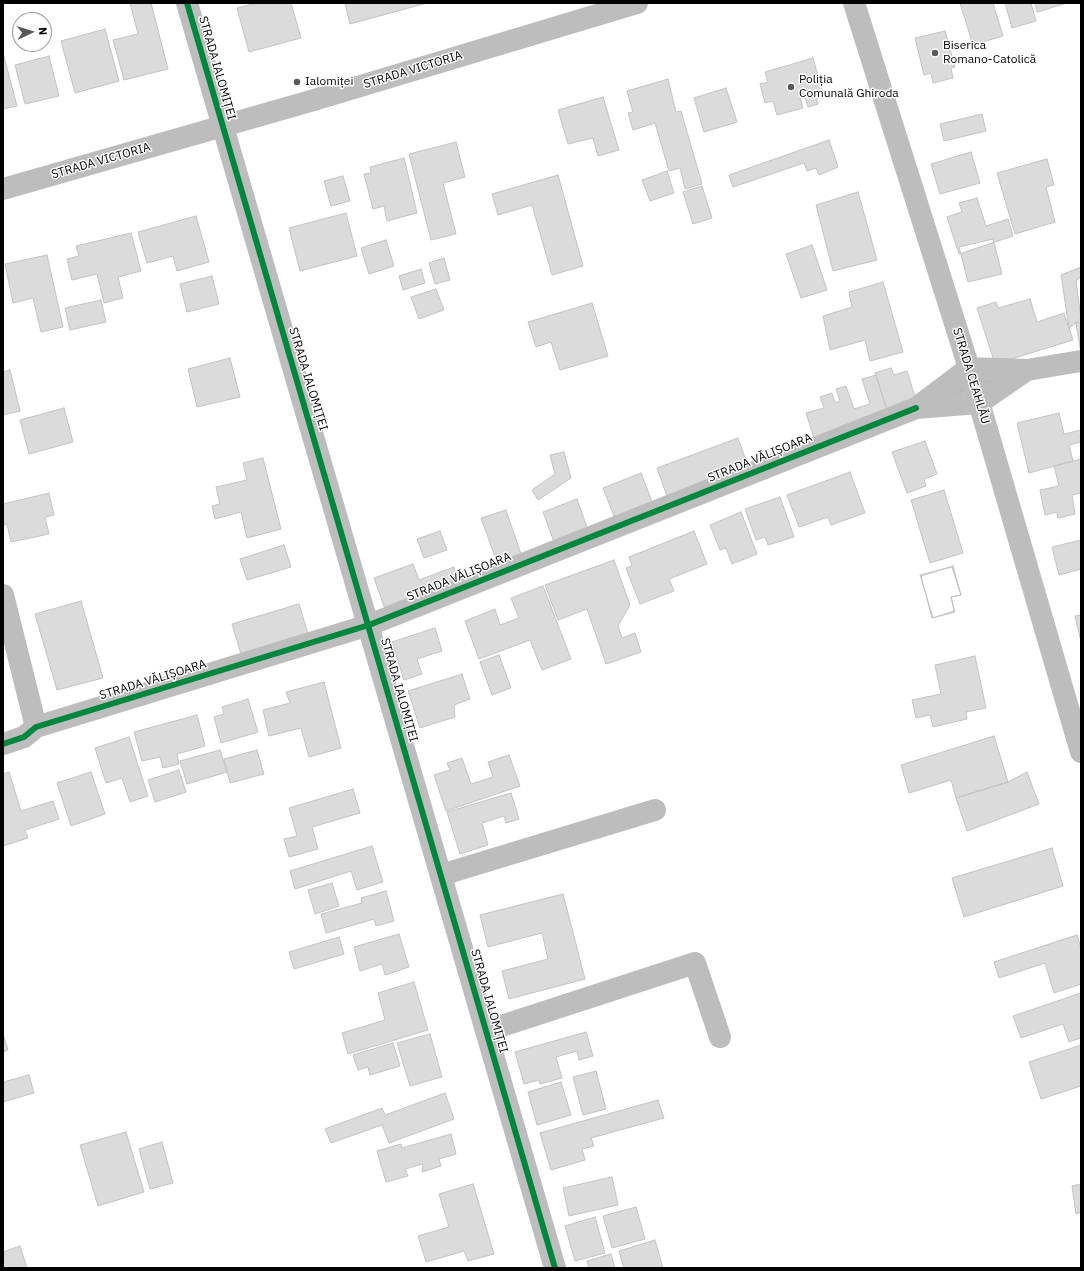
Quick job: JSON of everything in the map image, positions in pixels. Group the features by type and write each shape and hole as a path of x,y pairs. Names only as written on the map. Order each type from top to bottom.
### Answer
{"street":[{"name":"STRADA IALOMIȚEI","path":"187,3 369,624 555,1268"},
{"name":"STRADA VICTORIA","path":"3,189 637,3"},
{"name":"STRADA CEAHLĂU","path":"854,3 970,371 1081,752"},
{"name":"STRADA VĂLIȘOARA","path":"3,744 24,737 36,727 369,624 916,408 970,371 1027,370 1081,361"},
{"name":"STRADA VĂLIȘOARA","path":"916,408 978,400 1027,370"},
{"path":"3,595 36,727"},
{"path":"441,875 655,810"},
{"path":"486,1031 695,963 720,1037"}],"building":[{"path":"130,3 151,3 168,69 124,80 113,40 138,34"},
{"path":"257,3 291,3 301,38 249,52 237,8"},
{"path":"345,3 427,3 350,24"},
{"path":"960,3 993,3 1003,36 973,45"},
{"path":"1005,3 1031,3 1036,21 1012,28"},
{"path":"1035,3 1063,3 1064,4 1037,12"},
{"path":"105,29 119,81 75,93 61,41"},
{"name":"Biserica Romano-Catolică","path":"945,31 955,67 951,68 953,78 933,83 931,73 924,75 915,38"},
{"path":"3,53 17,106 3,109"},
{"path":"49,56 59,96 25,104 15,65"},
{"name":"Poliția Comunală Ghiroda","path":"813,58 822,90 815,91 818,104 808,107 804,93 799,94 803,108 777,115 773,101 765,103 760,84 768,82 765,72"},
{"path":"668,79 676,112 681,111 702,184 685,189 680,168 669,171 655,123 633,130 628,113 633,112 627,91"},
{"path":"726,88 737,122 704,132 694,98"},
{"path":"603,97 619,150 598,156 593,138 568,144 558,110"},
{"path":"982,114 986,131 944,141 940,124"},
{"path":"829,140 838,167 819,175 816,168 807,171 804,163 733,187 729,175"},
{"path":"456,142 465,177 443,183 456,234 431,240 409,154"},
{"path":"971,152 980,183 940,194 931,164"},
{"path":"404,158 417,213 387,221 384,206 373,209 364,174 371,173 370,167"},
{"path":"1047,159 1054,185 1046,187 1055,222 1015,234 997,173"},
{"path":"667,171 674,193 650,201 642,180"},
{"path":"558,175 583,266 552,275 532,205 498,215 492,194"},
{"path":"343,176 350,201 331,206 324,181"},
{"path":"702,186 712,218 693,224 683,192"},
{"path":"858,192 877,260 833,271 816,205"},
{"path":"977,198 986,226 1008,219 1013,236 959,254 947,217 962,212 959,203"},
{"path":"346,213 357,256 300,271 289,228"},
{"path":"196,216 209,262 177,271 173,256 147,263 138,232"},
{"path":"131,233 141,271 118,277 123,298 104,303 97,274 72,280 67,259 79,256 76,246"},
{"path":"993,239 1002,274 968,282 959,247"},
{"path":"386,240 394,266 369,274 361,248"},
{"path":"812,245 827,290 801,298 786,254"},
{"path":"47,255 63,327 41,332 33,298 13,303 5,264"},
{"path":"444,258 450,280 435,284 429,263"},
{"path":"1081,267 1081,277 1076,281 1081,319 1069,328 1061,275"},
{"path":"421,269 425,283 403,290 399,276"},
{"path":"212,276 219,304 187,312 180,284"},
{"path":"883,282 903,352 870,361 865,340 830,350 823,316 852,307 849,292"},
{"path":"436,289 444,310 419,319 411,297"},
{"path":"1030,299 1037,322 1064,313 1073,340 995,364 977,308 996,302 998,308"},
{"path":"101,300 106,322 70,330 65,308"},
{"path":"592,303 608,356 560,370 551,342 536,347 528,322"},
{"path":"1081,322 1081,353 1076,323"},
{"path":"230,358 240,397 197,407 188,369"},
{"path":"891,368 894,375 907,371 917,403 888,412 875,373"},
{"path":"10,370 20,411 3,415 3,372"},
{"path":"876,375 889,417 815,441 806,413 824,408 820,397 832,393 835,403 840,401 836,389 846,386 854,409 870,404 862,379"},
{"path":"64,408 73,442 29,454 20,420"},
{"path":"1059,413 1064,434 1081,430 1081,442 1069,445 1073,461 1029,473 1017,423"},
{"path":"738,438 749,469 668,499 657,468"},
{"path":"925,441 937,474 924,479 926,486 907,493 892,452"},
{"path":"564,452 571,478 538,500 532,490 555,474 550,455"},
{"path":"263,458 281,529 247,538 241,512 215,519 212,506 220,504 216,487 247,480 243,463"},
{"path":"1081,459 1081,493 1072,495 1075,514 1058,518 1057,512 1045,515 1040,490 1059,486 1054,466"},
{"path":"850,472 865,513 831,525 828,517 799,527 787,495"},
{"path":"641,473 654,507 616,521 603,488"},
{"path":"944,490 963,553 930,563 911,500"},
{"path":"49,493 54,515 45,517 49,534 11,542 7,524 3,525 3,504"},
{"path":"780,497 794,537 768,545 765,537 756,540 745,509"},
{"path":"577,499 589,533 555,545 543,512"},
{"path":"506,510 522,557 498,565 481,518"},
{"path":"741,512 757,554 732,564 726,548 720,550 710,525"},
{"path":"440,531 447,550 424,558 417,539"},
{"path":"694,531 707,564 669,579 674,591 640,604 626,568 632,566 629,557"},
{"path":"1081,540 1081,569 1059,575 1052,547"},
{"path":"284,545 291,567 247,580 240,559"},
{"path":"614,560 630,605 618,626 622,638 635,633 641,652 606,664 587,609 558,620 545,585"},
{"path":"413,564 419,580 454,567 459,582 385,609 374,578"},
{"path":"953,566 961,595 951,597 955,612 932,618 921,576"},
{"path":"952,567 961,595 951,597 954,611 933,618 920,575"},
{"path":"543,586 571,659 542,670 530,640 479,659 465,621 495,609 500,625 519,618 511,598"},
{"path":"81,601 103,678 57,690 35,614"},
{"path":"299,604 308,634 241,654 232,624"},
{"path":"1081,615 1081,642 1075,616"},
{"path":"435,628 442,651 417,659 422,674 404,680 392,642"},
{"path":"499,655 511,688 492,695 480,662"},
{"path":"975,656 986,708 966,712 967,719 933,727 930,715 916,718 912,700 941,694 935,665"},
{"path":"462,674 470,699 454,705 455,717 420,728 408,691"},
{"path":"324,682 341,748 309,757 301,728 269,736 263,710 290,703 286,692"},
{"path":"248,699 258,732 221,743 214,717 224,714 222,707"},
{"path":"197,715 205,746 177,754 179,764 163,768 160,757 142,761 134,732"},
{"path":"994,736 1008,782 956,798 951,780 909,793 901,765"},
{"path":"129,737 148,796 130,802 122,778 106,783 95,748"},
{"path":"220,750 227,772 187,784 180,761"},
{"path":"257,750 264,774 230,783 224,759"},
{"path":"509,755 520,786 446,811 434,775 450,770 447,763 462,758 471,784 493,777 488,762"},
{"path":"179,770 186,792 155,802 148,780"},
{"path":"9,772 21,811 53,801 59,819 25,830 28,838 3,846 3,774"},
{"path":"91,772 105,814 71,826 57,783"},
{"path":"1027,772 1039,804 967,831 956,798 1008,782"},
{"path":"353,789 360,813 312,827 318,849 289,857 284,839 297,836 289,808"},
{"path":"511,793 519,819 506,823 504,816 482,823 488,845 460,854 447,812"},
{"path":"372,846 383,882 357,890 351,871 295,889 290,871"},
{"path":"1052,848 1063,886 964,917 952,878"},
{"path":"332,883 339,906 315,914 308,890"},
{"path":"386,891 394,921 376,926 374,919 326,933 321,914 362,903 361,898"},
{"path":"563,894 585,979 509,999 502,971 548,959 542,933 488,947 480,915"},
{"path":"399,934 409,967 385,975 382,964 360,971 354,947"},
{"path":"1077,935 1081,948 1081,984 1054,993 1045,963 999,978 994,962"},
{"path":"339,937 344,954 294,969 289,952"},
{"path":"414,982 428,1030 348,1054 342,1033 385,1020 378,993"},
{"path":"1081,993 1081,1038 1069,1042 1063,1024 1021,1038 1013,1016"},
{"path":"586,1032 593,1056 579,1060 577,1051 556,1057 562,1078 540,1084 539,1080 524,1084 515,1052"},
{"path":"3,1034 8,1050 3,1052"},
{"path":"430,1034 442,1077 410,1086 397,1043"},
{"path":"393,1043 400,1066 370,1075 368,1067 358,1070 353,1055"},
{"path":"1081,1045 1081,1086 1041,1099 1029,1062"},
{"path":"596,1071 606,1109 583,1115 573,1077"},
{"path":"29,1075 34,1093 3,1102 3,1082"},
{"path":"561,1082 571,1115 537,1125 528,1092"},
{"path":"445,1093 454,1119 389,1143 382,1125 331,1143 325,1129 382,1108 385,1115"},
{"path":"658,1100 664,1118 591,1138 594,1146 582,1149 585,1160 551,1170 540,1133"},
{"path":"126,1132 144,1192 98,1206 80,1145"},
{"path":"451,1134 456,1154 439,1159 441,1166 422,1172 423,1164 405,1169 408,1176 386,1182 377,1151 401,1144 402,1148"},
{"path":"162,1142 173,1183 150,1189 139,1149"},
{"path":"612,1177 618,1205 569,1216 563,1188"},
{"path":"473,1184 494,1254 468,1261 464,1251 426,1262 418,1236 449,1227 439,1194"},
{"path":"1081,1184 1081,1212 1076,1214 1072,1186"},
{"path":"636,1207 645,1239 612,1248 603,1216"},
{"path":"595,1217 605,1253 575,1261 565,1226"},
{"path":"655,1240 663,1268 624,1268 619,1251"},
{"path":"20,1246 27,1268 3,1268 3,1252"},
{"path":"611,1254 615,1268 589,1268 587,1261"}],"waterway":[{"path":"945,396 1002,377"}],"cycle path":[{"path":"187,3 555,1268"},
{"path":"3,744 24,737 36,727 369,625 916,408"}],"place":[{"name":"Biserica Romano-Catolică","path":"935,53"},
{"name":"Ialomiței","path":"297,82"},
{"name":"Poliția Comunală Ghiroda","path":"791,87"}]}
